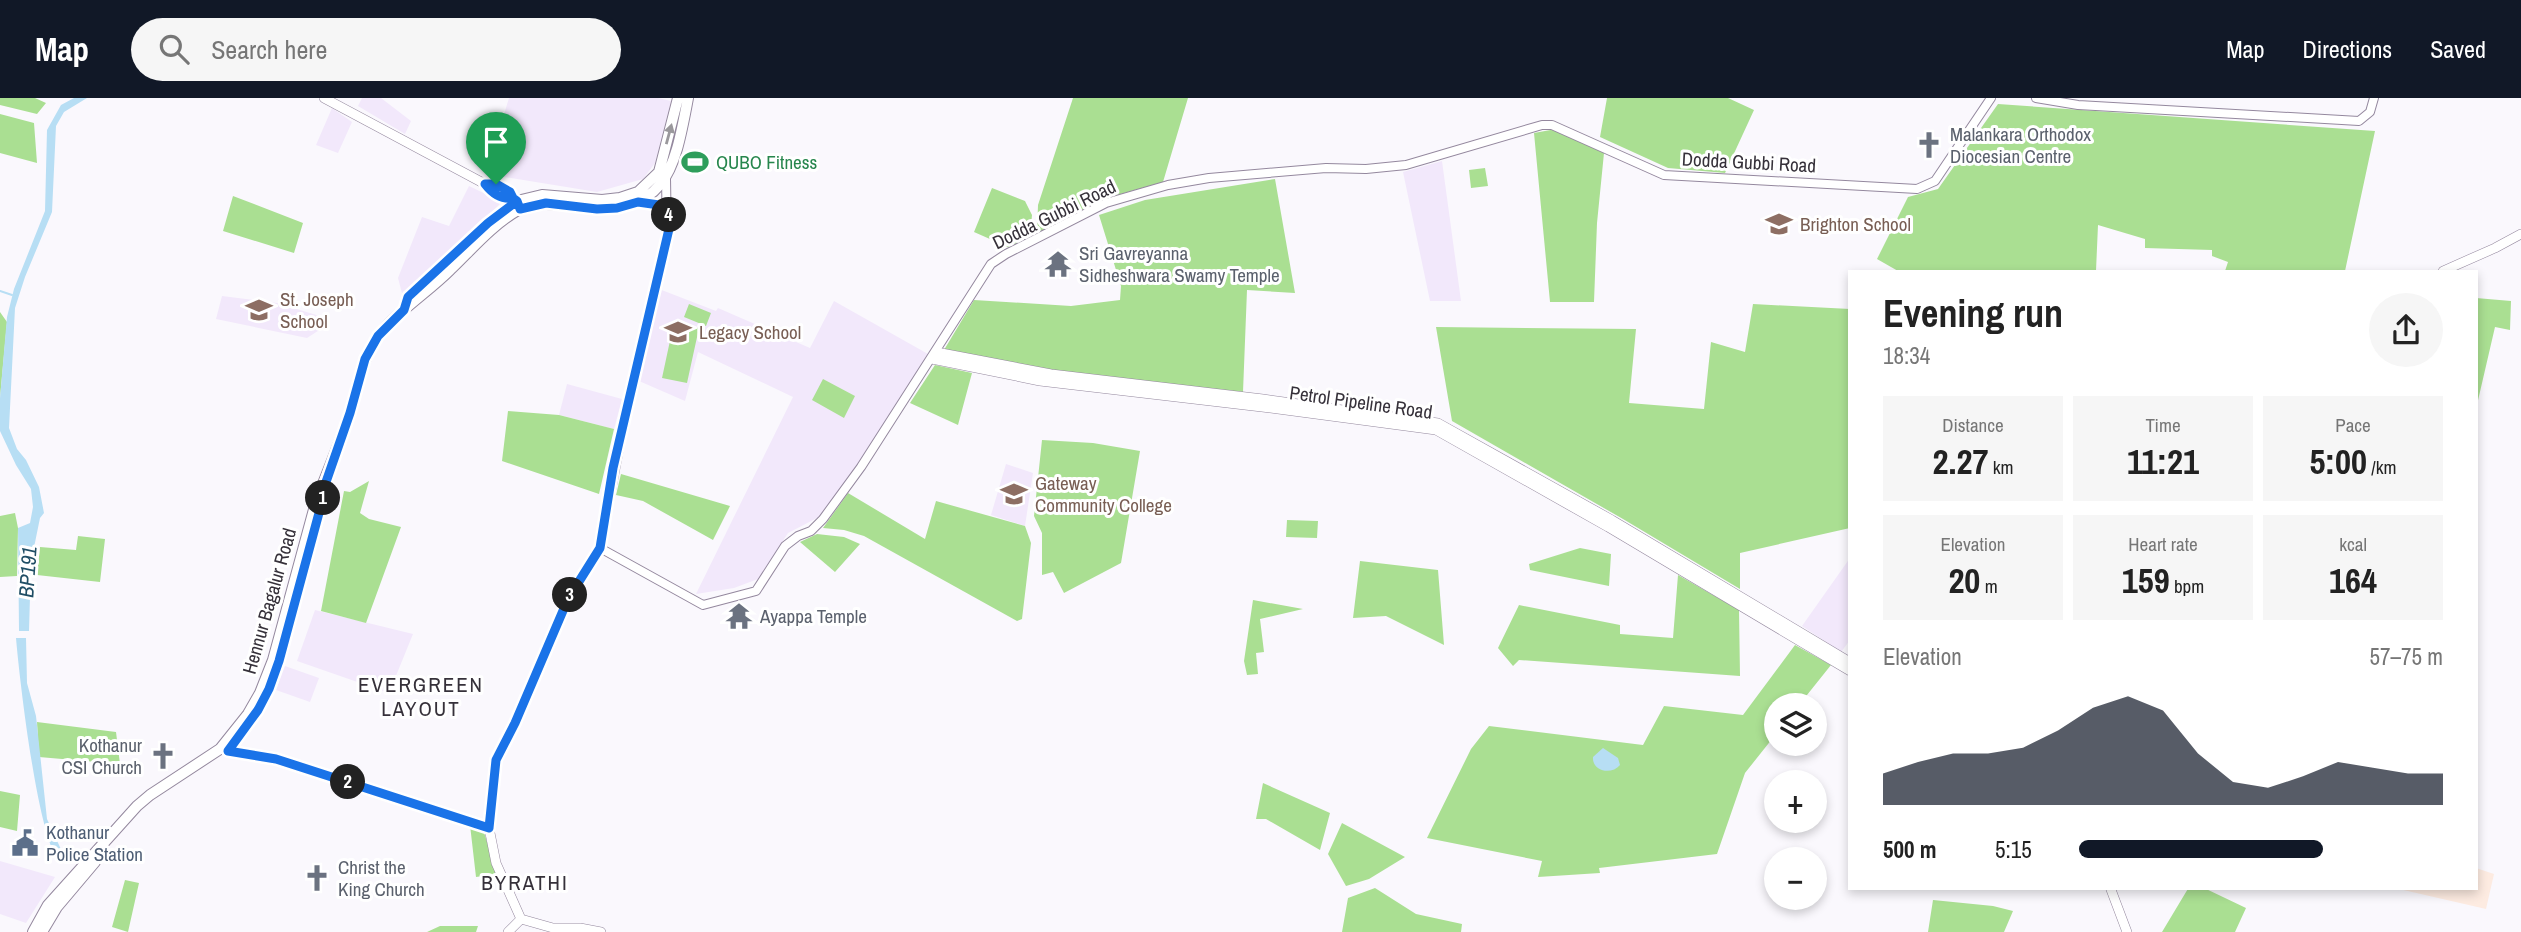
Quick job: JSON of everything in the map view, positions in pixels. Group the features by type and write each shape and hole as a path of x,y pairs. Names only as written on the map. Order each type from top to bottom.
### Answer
{"main road":[{"path":"324,98 485,184 496,184 510,192 516,203"},
{"path":"663,175 678,98"},
{"path":"663,175 673,167 688,98"},
{"name":"Hennur Bagalur Road","path":"516,203 617,208 638,202 655,192 663,175"},
{"name":"Hennur Bagalur Road","path":"33,932 42,914 59,898 137,806 224,750 248,714 267,679 307,530 350,413 365,359 378,336 404,310 408,297 488,223 516,203 542,195 602,200 620,198 638,192 663,175"},
{"path":"638,202 659,205 669,210"},
{"path":"2445,270 2521,234"},
{"name":"Petrol Pipeline Road","path":"934,355 1016,377 1161,390 1436,430 1848,661"},
{"name":"Petrol Pipeline Road","path":"1711,584 1848,670"},
{"path":"224,750 276,759 489,828 496,863 521,919"},
{"path":"2111,890 2127,932"},
{"name":"Hennur Bagalur Road","path":"42,932 59,898"},
{"path":"508,932 521,919"},
{"path":"521,919 553,928 580,928 601,932"}],"street":[{"name":"Dodda Gubbi Road","path":"600,548 703,605 756,591 785,546 811,531 823,519 861,467 992,264 1006,254 1106,203 1168,185 1209,178 1326,168 1366,169 1406,165 1542,125 1552,125 1664,175 1917,189 1935,181 1991,98"},
{"path":"2036,98 2078,105 2358,121 2370,112 2374,98"},
{"path":"489,828 496,760 515,723 568,599 600,548 613,468 667,240 669,210 663,175"}],"shaded area":[{"path":"362,98 381,98 411,121 405,134 358,106"},
{"path":"509,98 658,98 671,101 655,163 643,179 597,192 486,174"},
{"path":"332,108 352,122 338,153 316,145"},
{"path":"1442,161 1461,301 1430,301 1403,172"},
{"path":"469,186 502,202 403,297 398,278 422,217 449,226"},
{"path":"659,289 716,311 718,308 810,348 834,301 928,354 848,479 819,517 788,533 758,579 734,588 696,594 793,397 698,352 685,401 639,381"},
{"name":"St. Joseph School","path":"222,296 277,303 323,317 321,329 307,338 216,319"},
{"path":"567,384 622,399 614,429 559,415"},
{"name":"Gateway Community College","path":"1006,464 1033,473 1025,526 991,515"},
{"path":"1848,561 1848,643 1841,652 1802,626"},
{"path":"315,610 413,634 389,693 297,661"},
{"path":"285,666 319,678 310,702 276,690"},
{"path":"0,861 55,877 26,923 0,914"},
{"path":"2478,869 2494,874 2486,909 2403,890 2478,890"}],"green space":[{"path":"0,98 35,98 46,103 37,114 0,105"},
{"path":"1073,98 1188,98 1163,182 1103,199 1037,233 1038,205"},
{"path":"1607,98 1728,98 1754,110 1725,173 1668,168 1600,137"},
{"path":"1998,104 2375,131 2345,270 2225,270 2228,262 2212,256 2212,250 2145,248 2145,239 2098,225 2096,270 1896,270 1877,259 1908,197 1938,189"},
{"path":"0,114 34,123 37,163 0,153"},
{"path":"1556,129 1604,153 1597,223 1594,302 1550,302 1534,133"},
{"path":"1485,168 1488,186 1471,188 1469,170"},
{"path":"1275,179 1295,293 1247,290 1243,392 1043,370 944,350 974,300 1071,306 1120,300 1121,286 1099,215 1145,200"},
{"path":"992,188 1025,201 1032,215 1030,237 1008,247 974,232"},
{"path":"233,196 303,223 294,253 223,231"},
{"path":"2478,298 2511,301 2510,330 2495,327 2478,400"},
{"path":"689,304 711,313 706,326 684,317"},
{"path":"1753,304 1848,309 1848,528 1740,553 1740,589 1452,421 1436,327 1636,329 1629,403 1704,409 1711,342 1745,352"},
{"path":"0,312 7,322 0,398"},
{"path":"674,322 699,328 687,383 662,378"},
{"path":"935,365 972,373 958,425 910,403"},
{"path":"823,379 855,396 844,418 812,400"},
{"path":"508,411 559,415 614,429 599,494 502,461"},
{"path":"1042,440 1093,443 1140,451 1121,563 1064,593 1053,572 1042,575 1042,533 1034,516"},
{"path":"621,474 730,506 713,540 643,501 616,495"},
{"path":"369,481 360,513 369,519 401,527 366,623 321,611 344,491 350,492"},
{"path":"848,493 925,539 936,501 1025,526 1031,543 1022,619 1017,621 864,536 823,528"},
{"path":"15,513 18,528 17,576 0,577 0,516"},
{"path":"1287,520 1318,521 1317,538 1286,537"},
{"path":"817,534 844,537 860,544 835,572 800,542"},
{"path":"78,536 105,539 100,582 37,575 40,547 76,550"},
{"path":"1580,548 1611,554 1609,586 1530,570 1529,564"},
{"path":"1360,561 1438,570 1444,645 1386,616 1353,618"},
{"path":"1678,575 1739,610 1740,676 1519,660 1513,666 1498,648 1519,605 1620,625 1620,634 1673,638"},
{"path":"1253,600 1303,609 1260,619 1264,652 1256,653 1258,674 1247,675 1244,661"},
{"path":"1795,645 1831,665 1809,693 1764,693 1764,749 1745,773 1717,854 1599,868 1600,873 1538,877 1542,861 1427,838 1471,749 1489,726 1643,745 1664,706 1743,715"},
{"path":"37,722 116,732 120,764 39,757"},
{"path":"1263,783 1330,813 1320,850 1266,819 1256,819"},
{"path":"0,791 20,795 17,831 0,827"},
{"path":"1342,823 1405,857 1369,879 1346,886 1328,854"},
{"path":"470,825 483,829 497,874 476,877"},
{"path":"125,880 139,883 128,932 112,927"},
{"path":"1375,888 1416,914 1462,924 1461,932 1342,932 1348,898"},
{"path":"2187,890 2208,890 2246,908 2235,932 2162,932"},
{"path":"1933,900 1993,906 2013,911 2004,932 1928,932"},
{"path":"440,926 478,926 476,932 427,932"}],"water":[{"name":"BP191","path":"74,98 87,98 64,112 56,126 52,212 15,308 9,428 17,449 26,460 39,487 44,513 40,518 31,562 29,631 19,631 18,528 30,523 33,507 31,489 0,431 7,317 14,289 45,211 47,130 61,105"},
{"path":"16,638 26,638 27,683 36,716 47,819 65,858 60,862 44,824 37,792 25,720"},
{"path":"1603,748 1618,758 1620,765 1617,768 1608,771 1596,766 1593,757"}],"waterway":[{"path":"0,291 12,295"}],"place":[{"name":"Malankara Orthodox Diocesian Centre","path":"1929,145"},
{"name":"QUBO Fitness","path":"695,162"},
{"name":"Brighton School","path":"1779,224"},
{"name":"Sri Gavreyanna Sidheshwara Swamy Temple","path":"1058,264"},
{"name":"St. Joseph School","path":"259,310"},
{"name":"Legacy School","path":"678,332"},
{"name":"Gateway Community College","path":"1014,494"},
{"name":"Ayappa Temple","path":"739,616"},
{"name":"Kothanur CSI Church","path":"163,756"},
{"name":"Kothanur Police Station","path":"25,843"},
{"name":"Christ the King Church","path":"317,878"}],"district":[{"name":"EVERGREEN LAYOUT","path":"421,697"},
{"name":"BYRATHI","path":"525,883"}],"route":[{"path":"496,184 485,184 491,191 506,199 513,198 517,201 520,209 546,203 597,209 623,207 638,202 653,203 669,210 669,229 613,468 600,548 568,599 515,723 496,760 489,828 276,759 228,751 258,710 275,673 326,482 365,359 378,336 404,310 408,297 488,223 517,201 510,192 496,184"}]}
